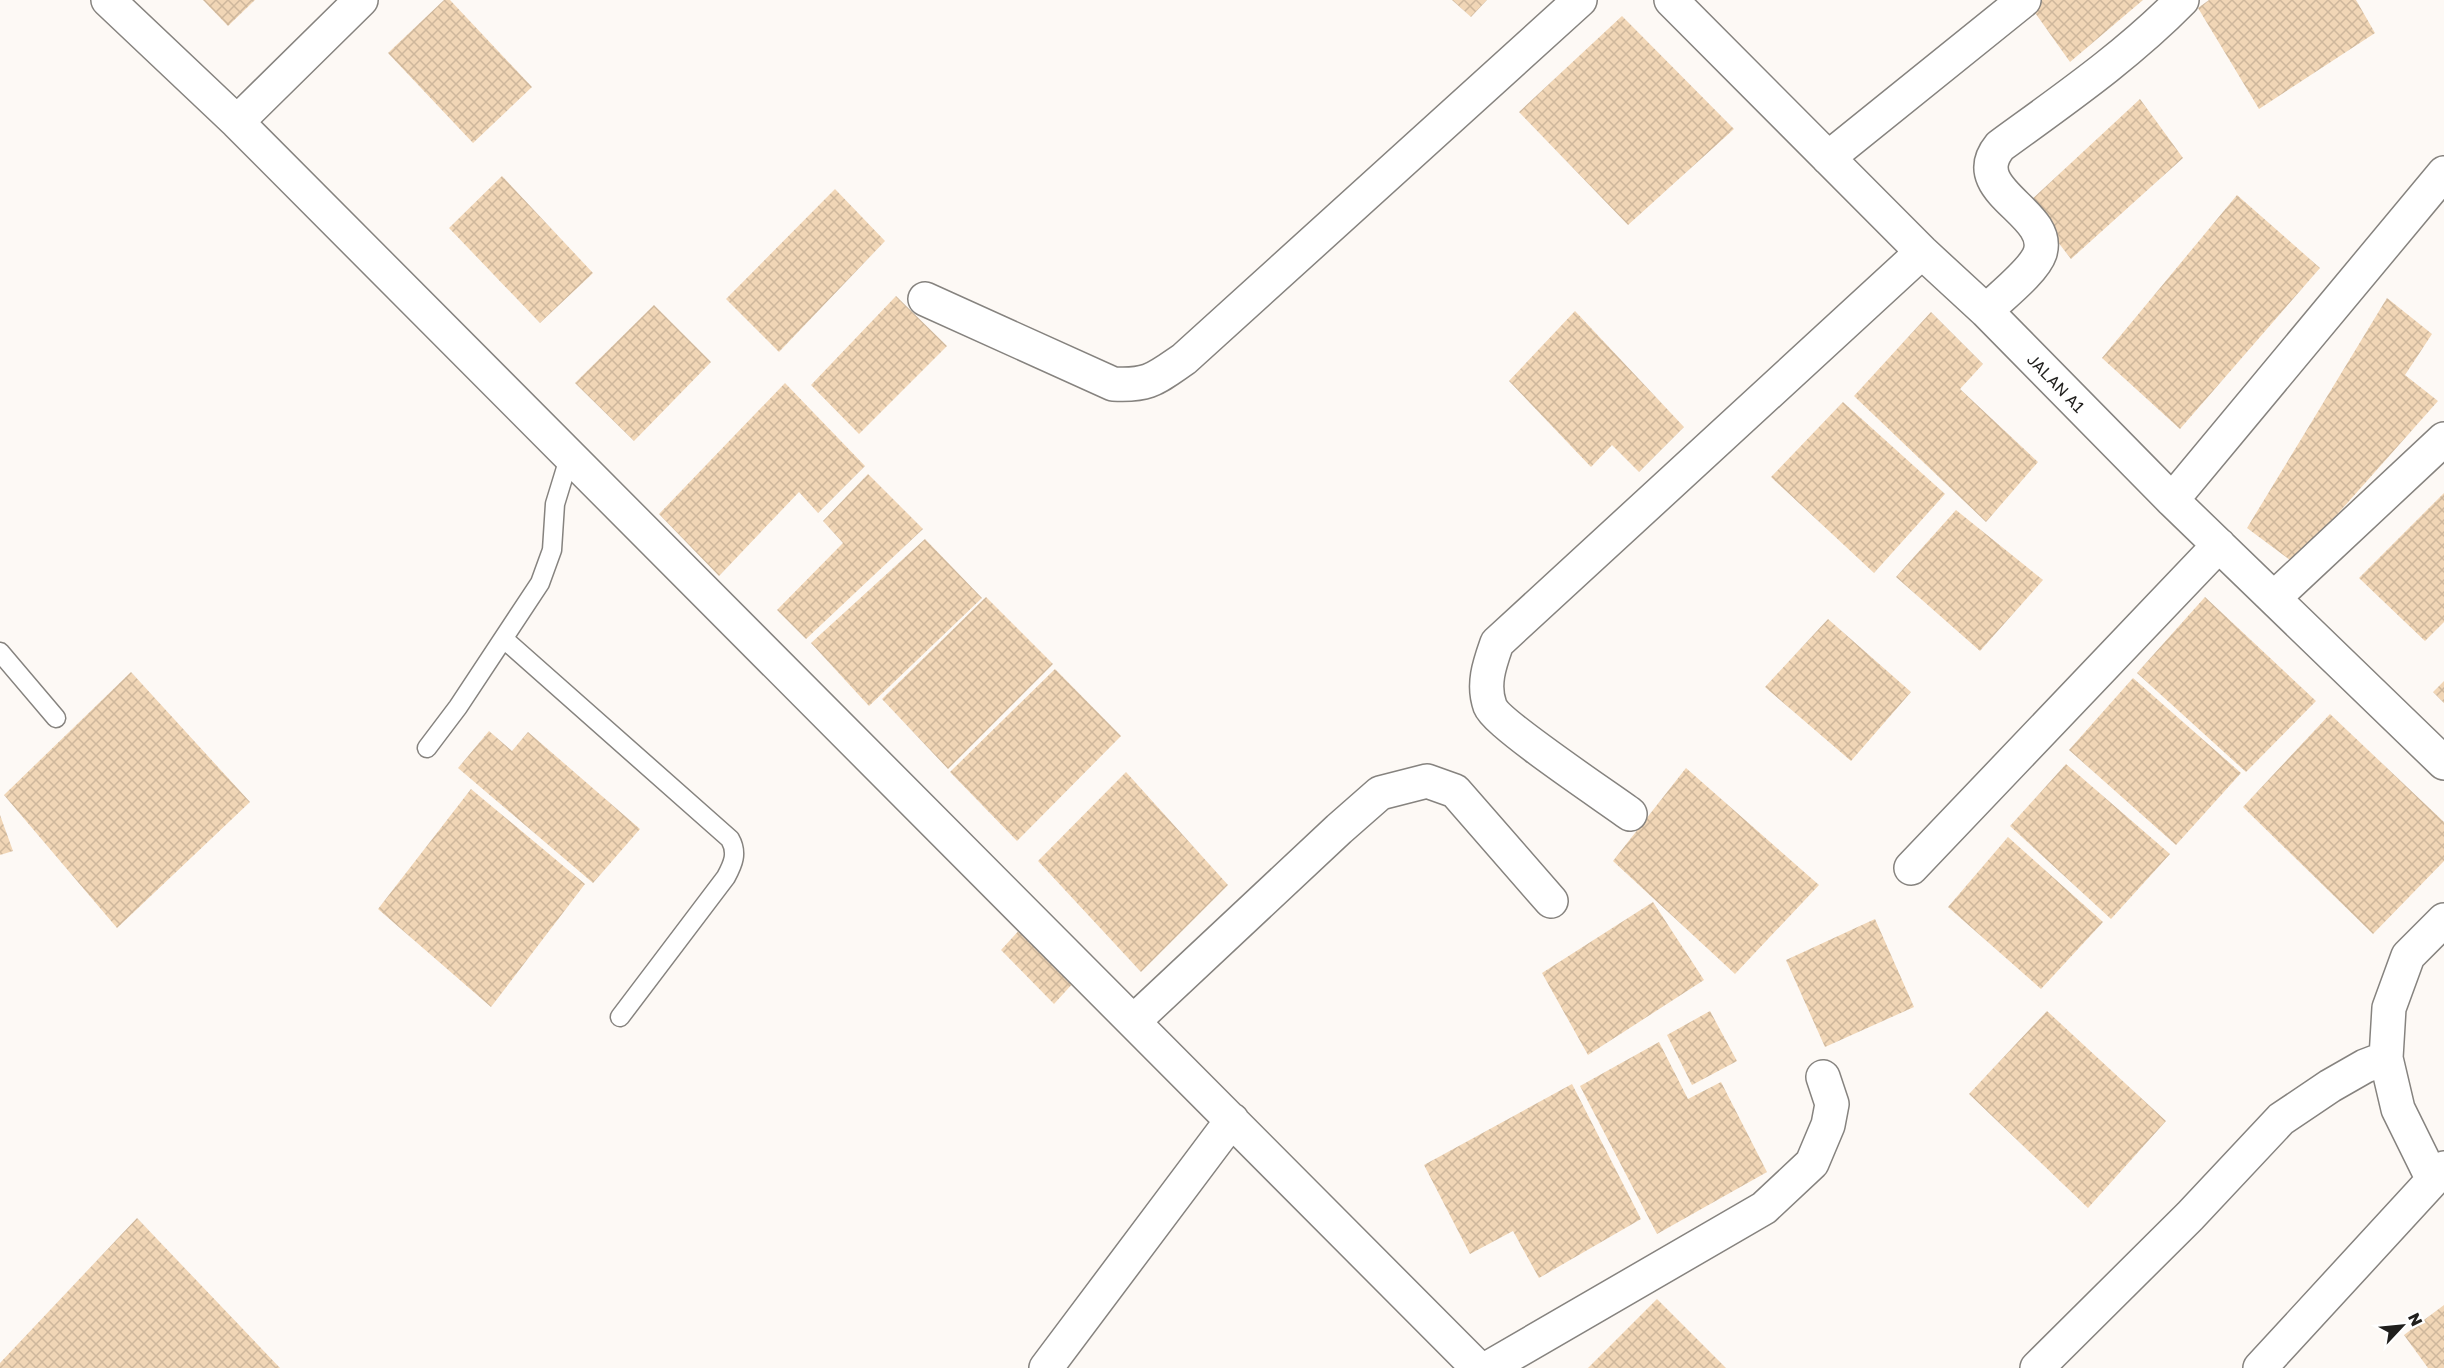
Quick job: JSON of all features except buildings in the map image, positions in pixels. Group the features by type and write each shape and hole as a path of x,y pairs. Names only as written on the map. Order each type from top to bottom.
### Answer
{"street":[{"path":"108,0 237,122 1478,1368"},
{"path":"237,122 361,0"},
{"path":"925,299 1113,384 1137,385 1157,377 1184,360 1580,0"},
{"name":"JALAN A1","path":"1671,0 1922,252 1986,311 2172,500 2444,763"},
{"path":"1828,158 2024,0"},
{"path":"1986,311 2034,263 2040,252 2040,239 2035,227 1996,184 1990,171 1991,157 2000,146 2102,72 2155,28 2182,0"},
{"path":"2172,500 2444,173"},
{"path":"1630,814 1509,727 1490,707 1486,675 1497,643 1922,252"},
{"path":"2274,598 2444,439"},
{"path":"1911,868 2219,545"},
{"path":"1134,1021 1380,793 1427,781 1455,791 1551,901"},
{"path":"2260,1368 2438,1174 2398,1109 2386,1058 2389,1008 2408,956 2444,920"},
{"path":"2037,1368 2190,1216 2281,1119 2347,1076 2386,1058"},
{"path":"1488,1368 1764,1208 1812,1163 1828,1125 1832,1104 1823,1077"},
{"path":"1046,1368 1232,1120"}],"lane":[{"path":"427,748 504,639 540,583 552,550 555,504 570,455"},
{"path":"504,639 730,839 734,847 734,862 726,877 620,1017"},
{"path":"0,652 56,718"}]}
